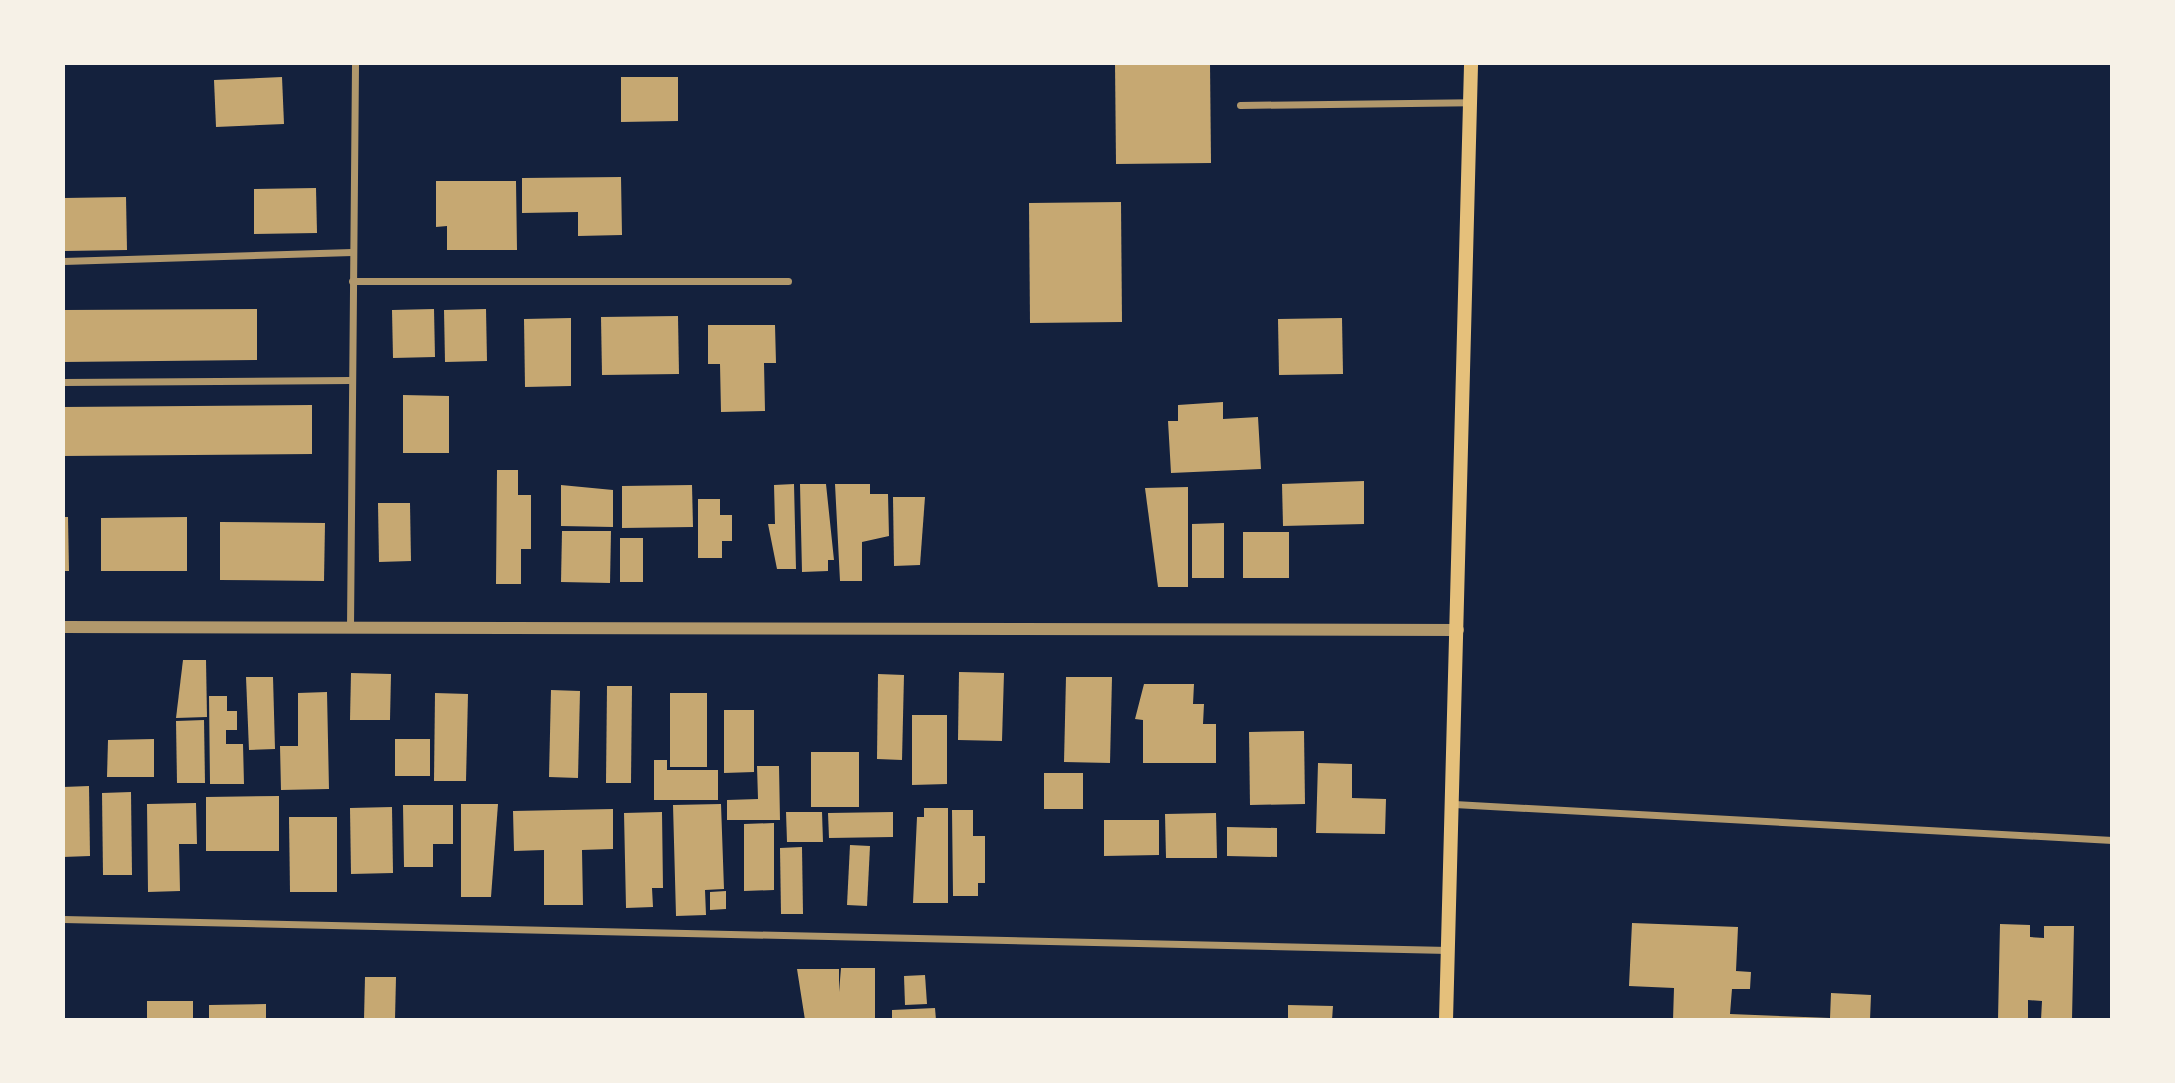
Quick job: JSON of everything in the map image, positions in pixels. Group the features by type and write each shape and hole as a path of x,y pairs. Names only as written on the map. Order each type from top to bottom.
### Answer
{"main road":[{"path":"1446,1020 1454,804 1471,63"}],"street":[{"path":"350,627 350,380 355,63"},
{"path":"1240,105 1470,102"},
{"path":"63,261 352,252"},
{"path":"352,281 788,282"},
{"path":"63,382 350,380"},
{"path":"63,627 1458,630"},
{"path":"1454,804 2112,840"},
{"path":"63,919 1448,950"}],"building":[{"path":"1115,63 1210,63 1211,163 1116,164"},
{"path":"282,77 284,124 216,127 214,80"},
{"path":"621,77 678,77 678,121 621,122"},
{"path":"621,177 622,235 578,236 578,212 522,213 522,178"},
{"path":"436,181 516,181 517,250 447,250 447,226 436,227"},
{"path":"316,188 317,233 254,234 254,189"},
{"path":"126,197 127,250 65,251 64,198"},
{"path":"1121,202 1122,322 1030,323 1029,203"},
{"path":"257,309 257,360 63,362 63,310"},
{"path":"434,309 435,357 393,358 392,310"},
{"path":"486,309 487,361 445,362 444,310"},
{"path":"678,316 679,374 602,375 601,317"},
{"path":"571,318 571,386 525,387 524,319"},
{"path":"1342,318 1343,374 1279,375 1278,319"},
{"path":"708,325 775,325 776,363 764,363 765,411 721,412 720,364 708,364"},
{"path":"403,395 449,396 449,453 403,453"},
{"path":"1223,402 1223,419 1258,417 1261,469 1171,473 1168,421 1178,421 1178,405"},
{"path":"312,405 312,454 63,456 63,407"},
{"path":"497,470 518,470 518,495 531,495 531,549 521,549 521,584 496,584"},
{"path":"1364,481 1364,524 1283,526 1282,484"},
{"path":"794,484 796,569 777,569 768,524 775,524 774,485"},
{"path":"800,484 826,484 834,560 828,560 828,571 802,572"},
{"path":"835,484 870,484 870,494 888,494 889,536 862,542 862,581 840,581"},
{"path":"561,485 613,490 613,527 561,526"},
{"path":"692,485 693,527 622,528 622,486"},
{"path":"1188,487 1188,587 1158,587 1145,488"},
{"path":"893,497 925,497 920,565 894,566"},
{"path":"698,499 720,499 720,515 732,515 732,541 722,541 722,558 698,558"},
{"path":"378,503 410,503 411,561 379,562"},
{"path":"63,517 68,517 69,571 63,571"},
{"path":"187,517 187,571 101,571 101,518"},
{"path":"220,522 325,523 324,581 220,580"},
{"path":"1224,523 1224,578 1192,578 1192,524"},
{"path":"562,531 611,531 610,583 561,582"},
{"path":"1243,532 1289,532 1289,578 1243,578"},
{"path":"620,538 643,538 643,582 620,582"},
{"path":"183,660 206,660 207,717 176,718"},
{"path":"959,672 1004,673 1002,741 958,740"},
{"path":"351,673 391,674 390,720 350,720"},
{"path":"878,674 904,675 902,760 877,759"},
{"path":"246,677 273,677 275,749 249,750"},
{"path":"1066,677 1112,677 1110,763 1064,762"},
{"path":"1144,684 1194,684 1193,704 1204,704 1203,724 1216,724 1216,763 1143,763 1143,720 1135,719"},
{"path":"607,686 632,686 631,783 606,783"},
{"path":"551,690 580,691 578,778 549,777"},
{"path":"327,692 329,789 281,790 280,746 298,746 298,693"},
{"path":"435,693 468,694 466,781 434,781"},
{"path":"670,693 707,693 707,767 670,767"},
{"path":"209,696 227,696 227,711 237,711 237,730 226,730 226,744 243,744 244,784 210,784"},
{"path":"724,710 754,710 754,772 724,773"},
{"path":"912,715 947,715 947,784 912,785"},
{"path":"204,720 205,783 177,783 176,721"},
{"path":"1304,731 1305,804 1250,805 1249,732"},
{"path":"154,739 154,777 107,777 108,740"},
{"path":"395,739 430,739 430,776 395,776"},
{"path":"811,752 859,752 859,807 811,807"},
{"path":"654,760 667,760 667,770 718,770 718,800 654,800"},
{"path":"1318,763 1352,764 1352,798 1386,799 1385,834 1316,833"},
{"path":"757,766 779,766 780,820 727,820 727,800 758,799"},
{"path":"1044,773 1083,773 1083,809 1044,809"},
{"path":"89,786 90,856 63,857 63,787"},
{"path":"131,792 132,875 103,875 102,793"},
{"path":"279,796 279,851 206,851 206,797"},
{"path":"196,803 197,844 179,844 180,891 148,892 147,804"},
{"path":"461,804 498,804 491,897 461,897"},
{"path":"721,804 724,889 705,890 706,915 676,916 673,805"},
{"path":"403,805 453,805 453,844 433,844 433,867 404,867"},
{"path":"392,807 393,873 351,874 350,808"},
{"path":"924,808 948,808 948,903 913,903 917,817 924,817"},
{"path":"613,809 613,849 582,850 583,905 544,905 544,850 514,851 513,811"},
{"path":"952,810 973,810 973,836 985,836 985,883 978,883 978,896 953,896"},
{"path":"662,812 663,888 652,888 653,907 626,908 624,813"},
{"path":"786,812 822,812 823,842 787,842"},
{"path":"893,812 893,837 829,838 828,813"},
{"path":"1216,813 1217,858 1166,858 1165,814"},
{"path":"289,817 337,817 337,892 290,892"},
{"path":"1104,820 1159,820 1159,855 1104,856"},
{"path":"774,823 774,890 744,891 744,824"},
{"path":"1227,827 1277,828 1277,857 1227,856"},
{"path":"850,845 870,846 867,906 847,905"},
{"path":"802,847 803,914 781,914 780,848"},
{"path":"726,891 726,909 710,910 710,892"},
{"path":"1632,923 1738,927 1736,971 1751,972 1750,989 1732,989 1730,1014 1830,1018 1831,993 1871,995 1870,1020 1673,1020 1674,988 1629,986"},
{"path":"2000,924 2030,925 2030,937 2044,938 2044,926 2074,926 2072,1020 2041,1020 2042,1001 2028,1000 2028,1020 1998,1020"},
{"path":"841,968 875,968 875,1020 805,1020 797,969 839,969 839,992"},
{"path":"925,975 927,1004 905,1005 904,976"},
{"path":"365,977 396,977 395,1020 364,1020"},
{"path":"147,1001 193,1001 193,1020 147,1020"},
{"path":"266,1004 266,1020 209,1020 209,1005"},
{"path":"1288,1005 1333,1006 1332,1020 1288,1020"},
{"path":"935,1008 936,1020 892,1020 892,1010"}]}
